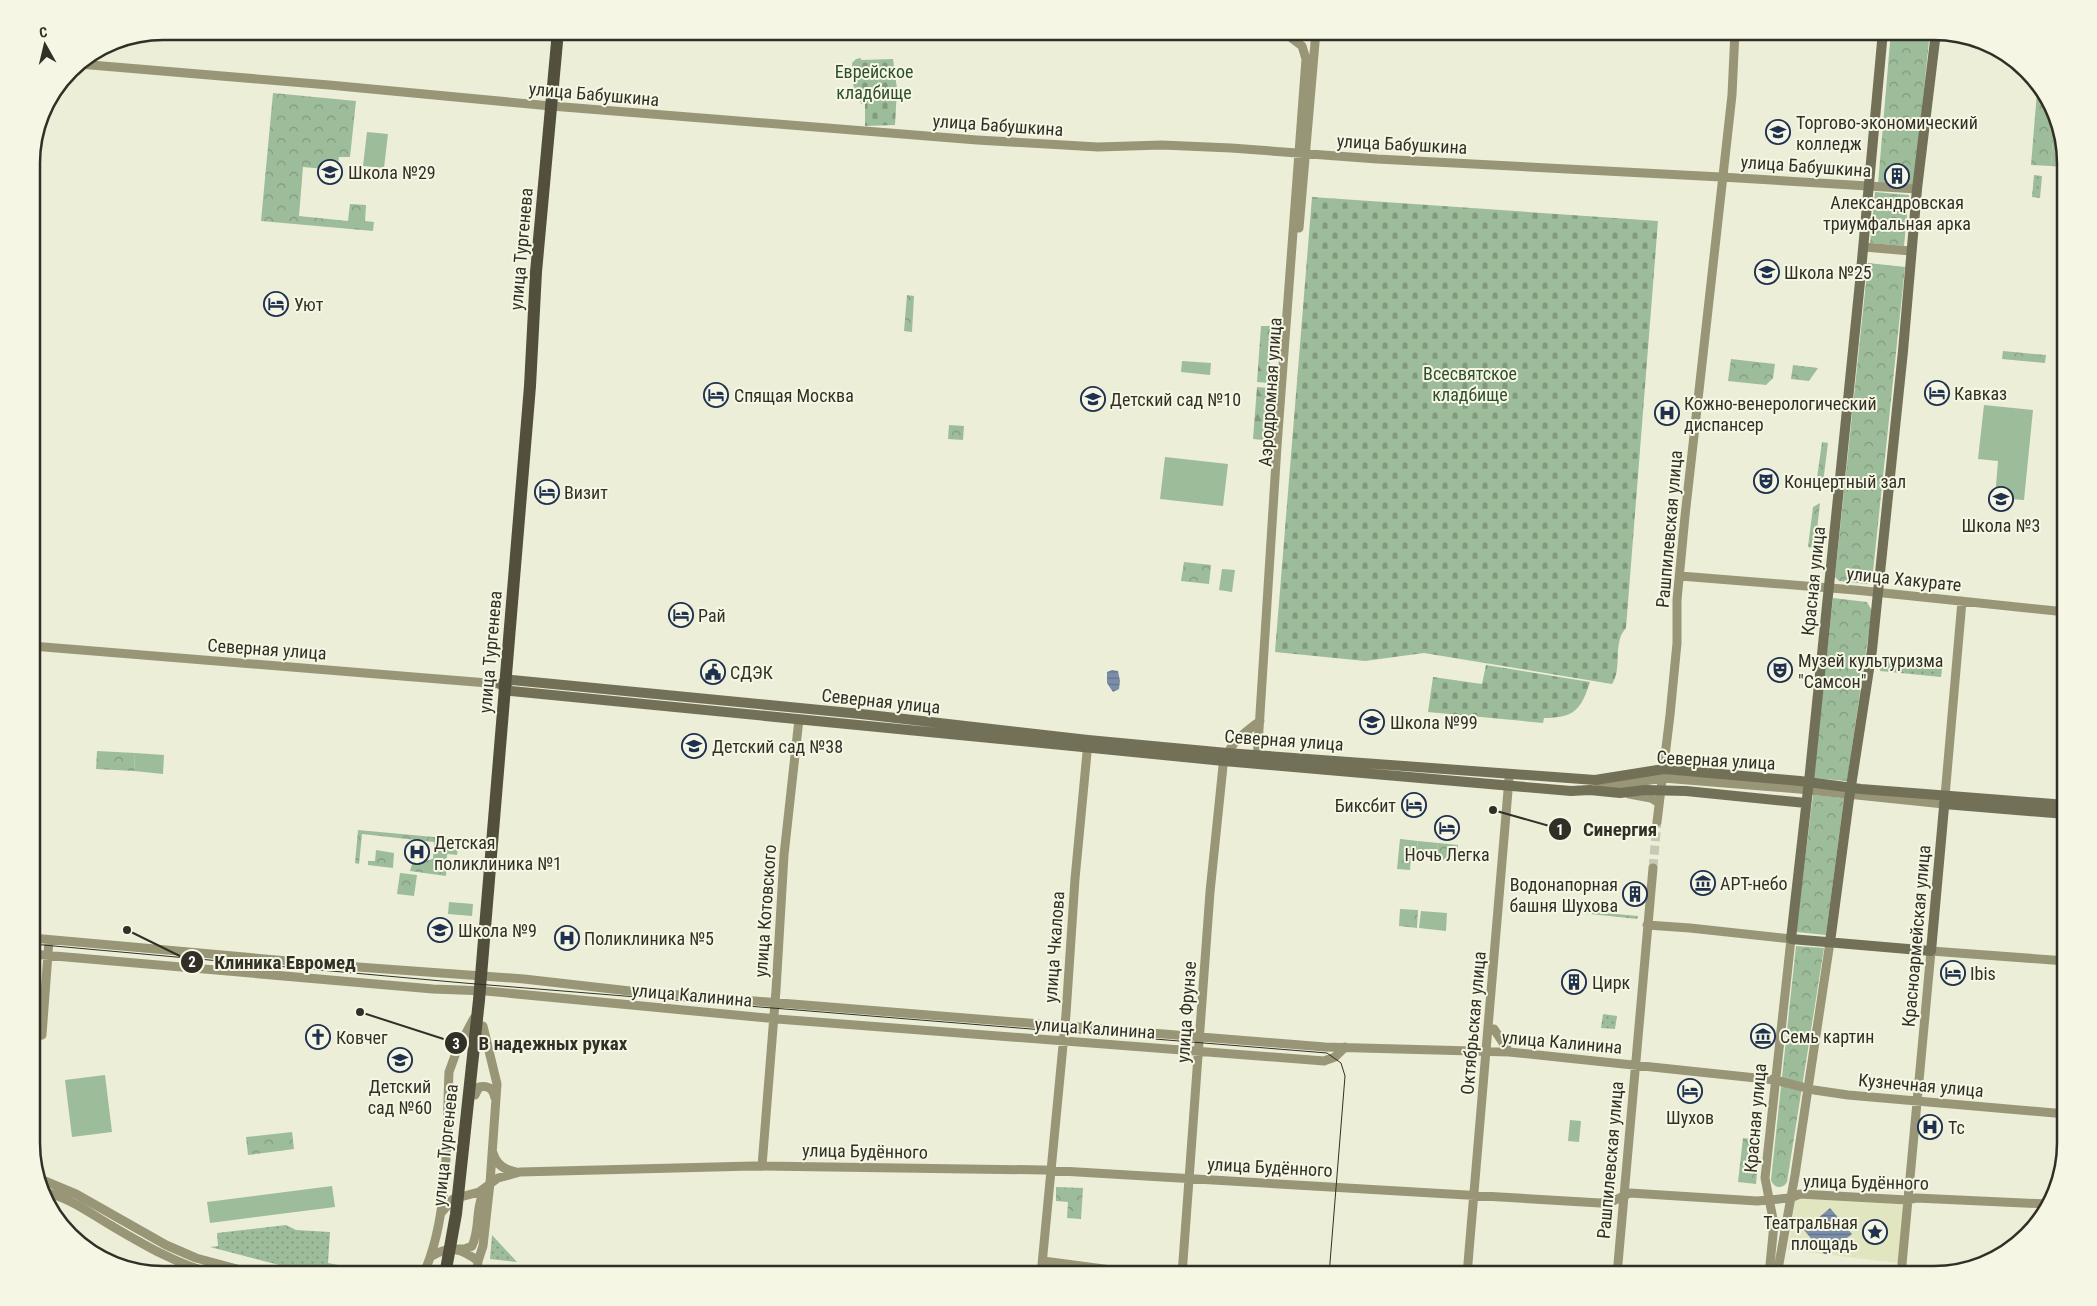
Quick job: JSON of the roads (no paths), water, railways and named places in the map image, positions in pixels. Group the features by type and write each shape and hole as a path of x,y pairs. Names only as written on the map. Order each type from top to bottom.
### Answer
{"highway":[{"name":"улица Тургенева","path":"554,107 558,40"},
{"name":"улица Тургенева","path":"464,1142 473,1127 483,1026 484,976 530,386 536,272 563,40"},
{"name":"улица Тургенева","path":"447,1266 464,1142 478,1009 483,991"}],"main road":[{"name":"Красная улица","path":"1791,939 1864,247 1882,40"},
{"path":"1830,942 1850,791 1868,678 1878,593 1917,190 1935,40"},
{"name":"Северная улица","path":"506,685 798,719 874,721"},
{"name":"Северная улица","path":"506,685 1225,757 1259,757 1595,780 1664,774 1808,786 2057,813"},
{"name":"Северная улица","path":"1259,757 1571,791 1590,790 1620,793 1661,790 1806,803"},
{"name":"Северная улица","path":"1944,800 2057,805"},
{"name":"Красноармейская улица","path":"1931,951 1944,800"},
{"path":"1791,939 1931,951"}],"street":[{"name":"Аэродромная улица","path":"1259,757 1302,154 1306,54 1295,40"},
{"name":"Аэродромная улица","path":"1259,757 1277,446 1302,154 1315,40"},
{"name":"Рашпилевская улица","path":"1657,822 1664,774 1680,576 1721,177 1732,95 1735,40"},
{"name":"улица Бабушкина","path":"89,65 329,84 554,107 978,140 1098,147 1162,145 1917,190"},
{"path":"1864,247 1911,251"},
{"name":"улица Хакурате","path":"1680,576 1829,588 2057,611"},
{"name":"Красноармейская улица","path":"1944,800 1962,601"},
{"name":"Северная улица","path":"40,647 506,685"},
{"name":"улица Котовского","path":"762,1166 784,855 798,719"},
{"path":"1225,757 1235,741 1260,721"},
{"name":"улица Чкалова","path":"1042,1266 1065,1027 1075,879 1088,744"},
{"name":"улица Фрунзе","path":"1183,1266 1211,883 1225,757"},
{"name":"Октябрьская улица","path":"1472,1266 1494,969 1512,774"},
{"name":"Северная улица","path":"1590,790 1664,774"},
{"name":"Октябрьская улица","path":"1488,1052 1490,1038 1494,1029 1511,785"},
{"name":"Северная улица","path":"1620,793 1649,797 1659,803"},
{"name":"Рашпилевская улица","path":"1618,1266 1653,868"},
{"path":"1647,925 1791,939"},
{"name":"улица Калинина","path":"40,939 344,966 484,976 623,991 1065,1027 1345,1047 1509,1052 1775,1080"},
{"name":"Красная улица","path":"1770,1266 1774,1224 1765,1178 1791,939"},
{"path":"40,1035 42,1034 48,940"},
{"path":"1779,1266 1830,942"},
{"path":"1931,951 2057,960"},
{"name":"Красноармейская улица","path":"1902,1266 1931,951"},
{"name":"улица Калинина","path":"40,955 432,989 483,991 773,1018 1199,1052 1324,1060 1335,1057 1345,1047"},
{"path":"427,1266 432,1256 441,1213 450,1065 478,1009"},
{"path":"478,1266 483,1246 496,1102 496,1076 483,1026"},
{"path":"1494,1029 1509,1052"},
{"path":"450,1065 456,1058 463,1056 466,1057 471,1065"},
{"name":"Кузнечная улица","path":"1775,1080 1848,1095 2057,1113"},
{"path":"475,1095 479,1087 488,1087 492,1090 496,1102"},
{"path":"492,1150 494,1158 504,1168 509,1171 520,1172"},
{"path":"445,1160 448,1186 453,1192 479,1203 485,1217"},
{"name":"улица Будённого","path":"441,1213 447,1204 464,1196 480,1192 490,1183 503,1176 520,1172 762,1166 1052,1171 1600,1203 1613,1201 1623,1195 1639,1193 1768,1200 1790,1198 1800,1194 1907,1200 1916,1198 2041,1204"},
{"path":"47,1182 76,1194 166,1245 196,1258 226,1266"},
{"path":"432,1256 445,1249 465,1249 472,1246 475,1239 479,1203 490,1183"},
{"path":"52,1195 78,1206 169,1259 190,1266"},
{"name":"Октябрьская улица","path":"1468,1266 1477,1195"},
{"path":"455,1249 463,1251 478,1262"},
{"path":"1043,1261 1081,1266"}],"water":[{"path":"1112,670 1118,671 1120,681 1119,689 1113,692 1107,683 1107,672"},
{"path":"1830,1208 1852,1234 1827,1254 1824,1254 1804,1230"}],"tunnel":[{"path":"1653,868 1657,822"}],"tram line":[{"path":"40,945 464,983 1327,1053 1341,1063 1345,1076 1330,1266"}],"place":[{"name":"Торгово-экономический колледж","path":"1778,132"},
{"name":"Школа №29","path":"330,172"},
{"name":"Александровская триумфальная арка","path":"1897,176"},
{"name":"Школа №25","path":"1767,272"},
{"name":"Уют","path":"276,304"},
{"name":"Кавказ","path":"1937,393"},
{"name":"Спящая Москва","path":"716,395"},
{"name":"Детский сад №10","path":"1093,399"},
{"name":"Кожно-венерологический диспансер","path":"1667,413"},
{"name":"Концертный зал","path":"1766,481"},
{"name":"Визит","path":"547,492"},
{"name":"Школа №3","path":"2001,499"},
{"name":"Рай","path":"681,615"},
{"name":"Музей культуризма \"Самсон\"","path":"1780,670"},
{"name":"СДЭК","path":"713,672"},
{"name":"Школа №99","path":"1372,722"},
{"name":"Детский сад №38","path":"694,746"},
{"name":"Биксбит","path":"1414,805"},
{"name":"Синергия","path":"1493,810"},
{"name":"Ночь Легка","path":"1447,828"},
{"name":"Детская поликлиника №1","path":"417,852"},
{"name":"АРТ-небо","path":"1703,883"},
{"name":"Водонапорная башня Шухова","path":"1635,894"},
{"name":"Клиника Евромед","path":"127,930"},
{"name":"Школа №9","path":"440,930"},
{"name":"Поликлиника №5","path":"567,938"},
{"name":"Ibis","path":"1953,973"},
{"name":"Цирк","path":"1574,982"},
{"name":"В надежных руках","path":"360,1012"},
{"name":"Семь картин","path":"1763,1036"},
{"name":"Ковчег","path":"318,1037"},
{"name":"Детский сад №60","path":"400,1060"},
{"name":"Шухов","path":"1690,1091"},
{"name":"Тс","path":"1930,1127"},
{"name":"Театральная площадь","path":"1875,1232"}],"park label":[{"name":"Еврейское кладбище","path":"874,81"},
{"name":"Всесвятское кладбище","path":"1470,383"}]}
